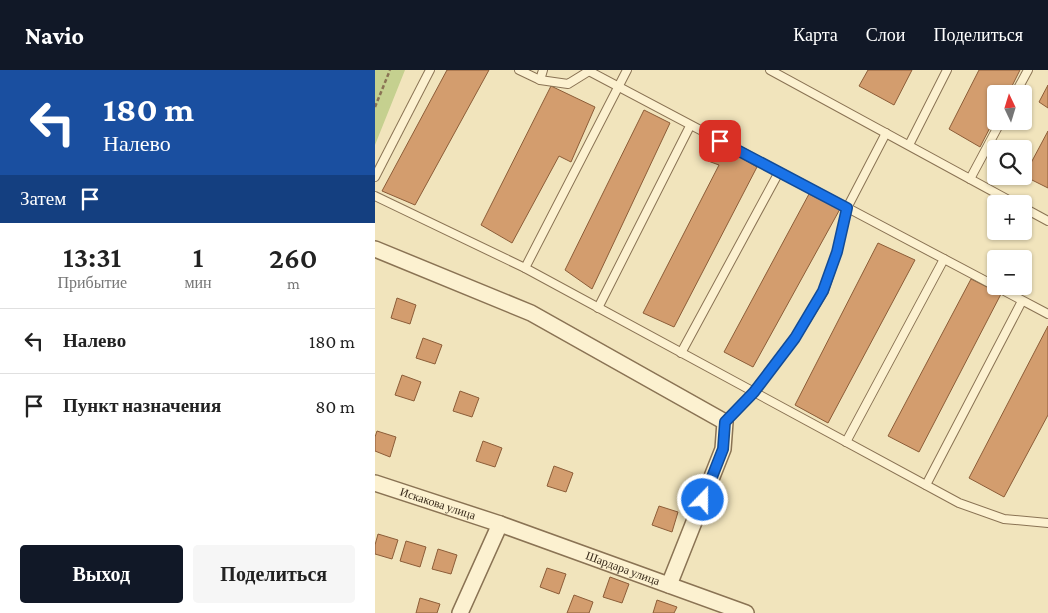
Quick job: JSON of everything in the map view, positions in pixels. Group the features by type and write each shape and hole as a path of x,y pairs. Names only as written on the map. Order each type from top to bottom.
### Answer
{"street":[{"path":"375,249 531,313 725,422 723,449 669,585"},
{"name":"Искакова улица","path":"375,483 500,524"},
{"path":"460,613 500,524"},
{"name":"Шардара улица","path":"500,524 746,613"}],"lane":[{"path":"375,177 430,70"},
{"path":"519,70 540,80 568,84 588,71 1048,314"},
{"path":"540,80 543,70"},
{"path":"525,268 627,70"},
{"path":"770,70 1000,195"},
{"path":"909,145 947,70"},
{"path":"1020,85 1028,70"},
{"path":"598,308 690,126"},
{"path":"970,179 996,130"},
{"path":"725,422 754,392 795,338 823,291 837,252 847,208 886,133"},
{"path":"681,353 779,172"},
{"path":"375,196 525,268 959,503 1004,519 1047,521"},
{"path":"1032,212 1048,221"},
{"path":"846,442 944,259"},
{"path":"926,485 1022,301"}],"path":[{"path":"375,107 390,70"}],"green space":[{"path":"375,70 405,70 375,145"}],"building":[{"path":"447,70 489,70 415,205 382,191"},
{"path":"868,70 912,70 894,105 859,86"},
{"path":"979,70 1020,70 1012,85 987,85 987,130 989,130 980,147 949,129"},
{"path":"1048,85 1048,108 1039,102"},
{"path":"551,86 595,107 571,162 559,156 512,243 481,225"},
{"path":"644,110 670,123 592,289 565,270"},
{"path":"1048,131 1048,188 1032,180 1032,161"},
{"path":"716,143 757,167 674,327 643,313 719,165 708,161"},
{"path":"809,194 840,209 753,367 724,352"},
{"path":"878,243 915,260 828,423 795,405"},
{"path":"971,279 987,287 987,295 1000,295 919,452 888,436"},
{"path":"397,298 416,305 410,324 391,318"},
{"path":"1048,326 1048,415 1004,497 969,478"},
{"path":"423,338 442,345 435,364 416,358"},
{"path":"402,375 421,382 414,401 395,395"},
{"path":"460,391 479,398 472,417 453,411"},
{"path":"377,431 396,437 390,457 375,451"},
{"path":"483,441 502,448 495,467 476,461"},
{"path":"554,466 573,473 566,492 547,486"},
{"path":"659,506 678,512 672,532 652,525"},
{"path":"378,534 398,540 392,559 375,554"},
{"path":"406,541 426,547 420,567 400,561"},
{"path":"438,549 457,555 451,574 432,569"},
{"path":"547,568 566,574 559,594 540,587"},
{"path":"610,577 629,584 622,603 603,597"},
{"path":"574,595 593,602 589,613 567,613"},
{"path":"420,598 440,604 437,613 416,613"},
{"path":"657,600 677,607 674,613 653,613"}],"route":[{"path":"703,500 723,449 725,422 754,392 795,338 823,291 837,252 847,208 720,141"}]}
